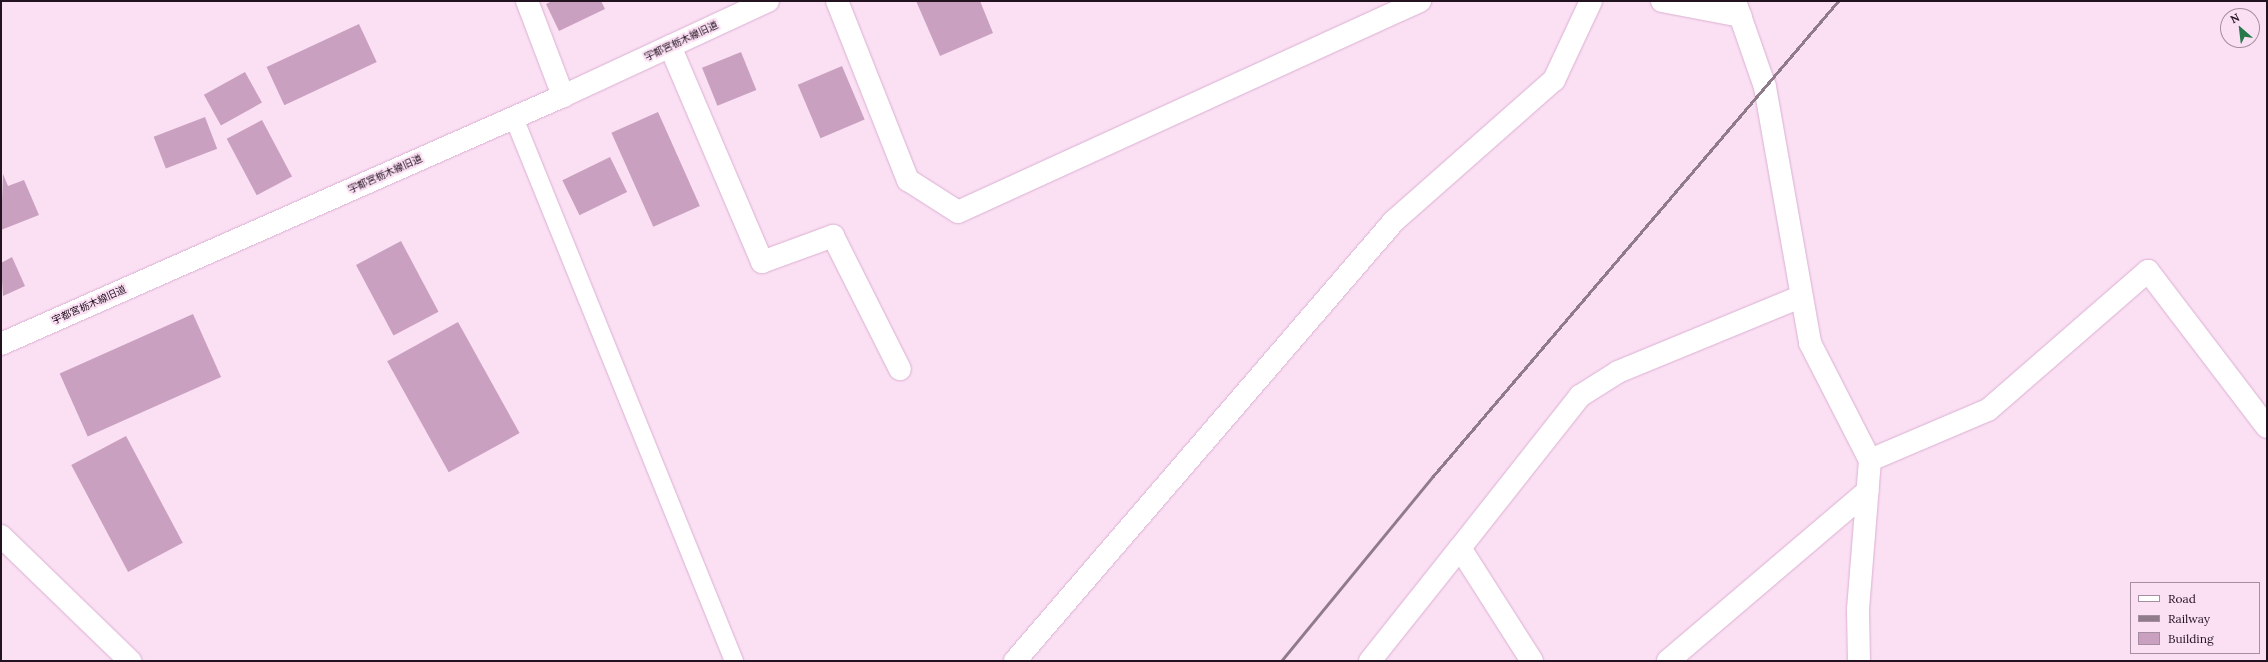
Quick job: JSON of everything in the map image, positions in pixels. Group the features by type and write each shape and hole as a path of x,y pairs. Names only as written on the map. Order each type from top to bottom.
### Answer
{"street":[{"path":"527,1 563,96"},
{"name":"宇都宮栃木線旧道","path":"1,344 514,118 768,1"},
{"path":"836,1 908,180 958,212 1420,1"},
{"path":"1015,661 1394,221 1554,80 1591,1"},
{"path":"1662,1 1738,9 1765,87 1800,297 1810,343 1870,460 1858,610 1859,661"},
{"path":"670,46 762,262 833,236 900,369"},
{"path":"1870,460 1988,410 2148,271 2267,427"},
{"path":"1370,661 1580,396 1618,372 1800,297"},
{"path":"1668,661 1868,491"},
{"path":"1,536 130,661"},
{"path":"1460,548 1532,661"}],"lane":[{"path":"514,118 734,661"}],"building":[{"path":"552,1 601,1 605,9 559,31 546,4"},
{"path":"916,1 980,1 993,33 940,56"},
{"path":"359,24 377,62 284,105 267,67"},
{"path":"741,52 756,90 717,106 702,68"},
{"path":"842,66 865,119 820,138 798,85"},
{"path":"245,72 262,103 221,125 204,95"},
{"path":"658,112 700,206 653,227 611,133"},
{"path":"205,117 217,149 166,168 154,137"},
{"path":"262,120 292,177 257,195 227,139"},
{"path":"610,157 627,192 579,215 562,180"},
{"path":"3,174 8,186 24,180 39,215 1,230"},
{"path":"401,241 439,312 394,336 356,265"},
{"path":"12,257 25,286 3,296 1,263"},
{"path":"193,314 221,377 88,436 60,373"},
{"path":"458,322 520,433 449,472 387,361"},
{"path":"126,436 183,543 128,572 71,465"}],"railway":[{"path":"1281,661 1433,476 1838,1"}]}
